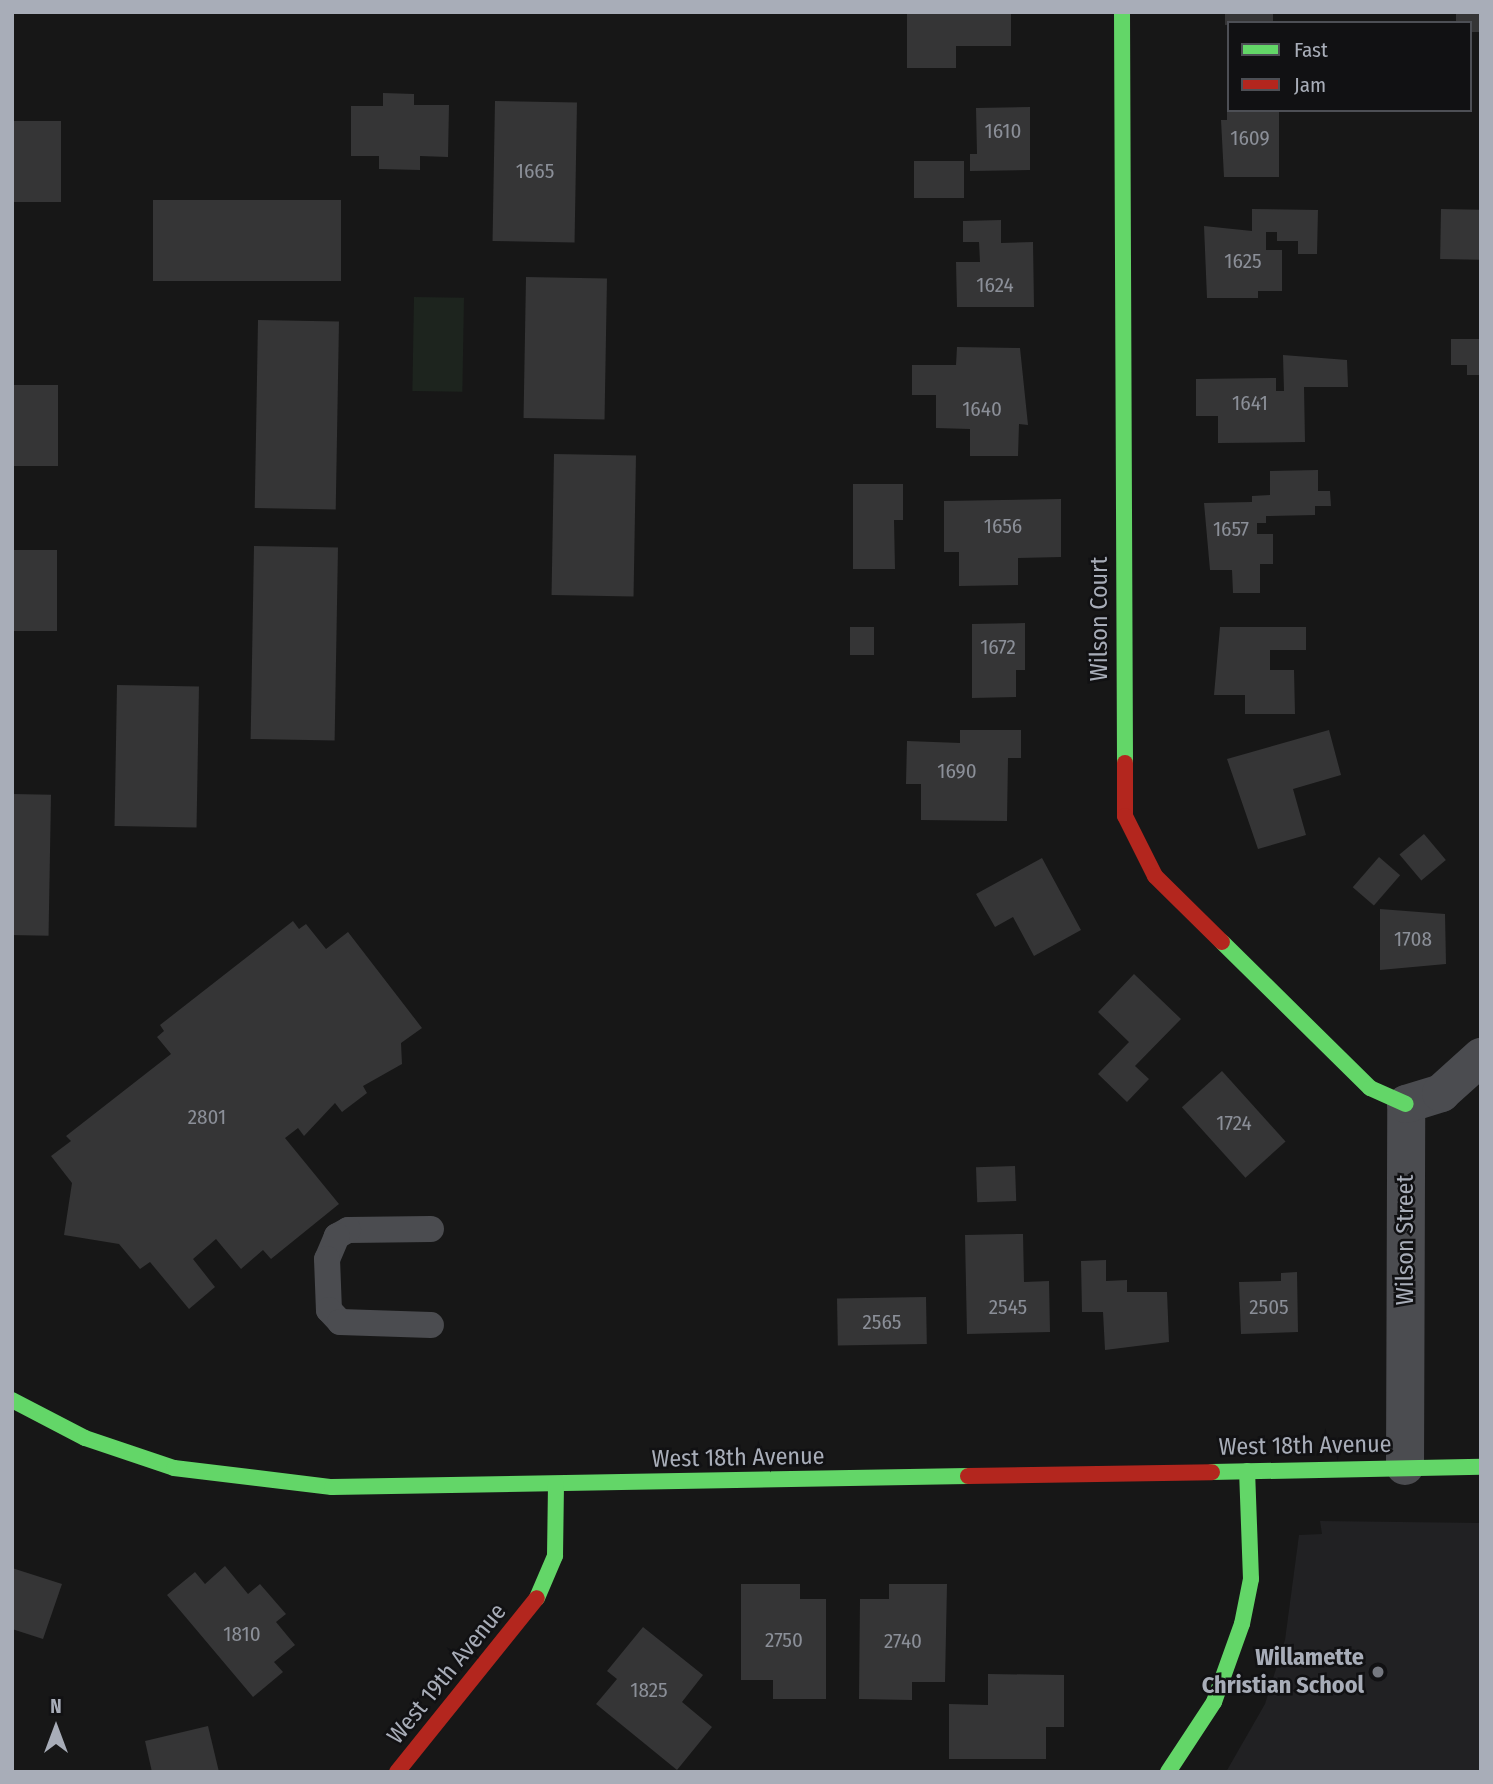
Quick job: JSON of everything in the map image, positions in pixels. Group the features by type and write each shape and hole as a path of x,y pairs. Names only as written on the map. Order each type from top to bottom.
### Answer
{"street":[{"name":"Wilson Court","path":"1122,12 1125,816 1155,876 1364,1083 1406,1104"},
{"path":"1406,1104 1441,1093 1481,1057"},
{"name":"Wilson Street","path":"1405,1466 1406,1104"},
{"name":"West 18th Avenue","path":"12,1400 85,1438 174,1468 251,1481 556,1484 1405,1466 1481,1467"},
{"path":"1168,1772 1214,1703 1242,1624 1251,1579 1247,1471"},
{"name":"West 19th Avenue","path":"397,1772 511,1638 538,1597 555,1556 556,1484"}],"lane":[{"path":"431,1229 348,1230 337,1236 327,1259 328,1310 340,1322 431,1325"}],"shaded area":[{"path":"414,297 464,298 462,392 412,391"},
{"name":"Willamette Christian School","path":"1320,1521 1481,1523 1481,1772 1226,1772 1265,1704 1285,1640 1299,1535 1322,1534"}],"building":[{"path":"907,12 1011,12 1011,46 956,46 956,68 907,68"},
{"path":"1225,12 1273,12 1273,21 1227,21 1225,25"},
{"path":"1456,12 1481,12 1481,32 1472,32 1472,21 1456,21"},
{"path":"383,93 414,94 414,105 449,105 448,157 420,156 420,170 379,169 379,156 351,156 351,106 383,106"},
{"path":"495,101 577,102 575,242 493,241"},
{"path":"1030,107 1030,170 970,171 970,154 977,154 976,108"},
{"path":"1227,112 1279,112 1279,177 1224,177 1221,120 1227,120"},
{"path":"12,121 61,121 61,202 12,202"},
{"path":"914,161 964,161 964,198 914,198"},
{"path":"153,200 341,200 341,281 153,281"},
{"path":"1252,209 1318,210 1317,254 1298,254 1298,241 1277,241 1277,232 1266,232 1266,250 1282,250 1282,291 1258,291 1258,298 1207,298 1204,226 1252,231"},
{"path":"1441,209 1480,210 1479,260 1440,259"},
{"path":"1001,220 1001,243 1033,242 1034,307 957,307 956,262 980,262 979,242 963,242 963,221"},
{"path":"526,277 607,278 605,419 524,418"},
{"path":"258,320 339,321 336,509 255,508"},
{"path":"1451,339 1481,339 1481,375 1467,375 1467,365 1451,365"},
{"path":"957,347 1020,348 1028,425 1019,424 1018,456 970,456 970,429 936,428 936,395 912,395 912,365 956,365"},
{"path":"1283,355 1347,360 1348,387 1304,387 1305,442 1218,443 1218,416 1196,416 1196,379 1276,378 1276,391 1284,391"},
{"path":"12,385 58,385 58,466 12,466"},
{"path":"554,454 636,455 634,596 552,595"},
{"path":"1318,470 1318,491 1330,491 1331,506 1315,506 1315,515 1266,516 1266,523 1257,523 1257,534 1273,534 1273,564 1260,564 1260,593 1233,593 1232,570 1210,570 1204,503 1252,502 1252,496 1270,495 1270,471"},
{"path":"853,484 903,484 903,520 894,520 895,569 853,569"},
{"path":"1061,499 1061,557 1018,558 1018,585 959,586 959,552 944,552 944,501"},
{"path":"254,546 338,547 335,740 251,739"},
{"path":"12,550 57,550 57,631 12,631"},
{"path":"1025,623 1025,670 1016,670 1016,697 972,698 972,624"},
{"path":"850,627 874,627 874,655 850,655"},
{"path":"1220,627 1306,627 1306,650 1270,650 1270,670 1294,670 1295,714 1245,714 1245,695 1214,695"},
{"path":"117,685 199,686 197,827 115,826"},
{"path":"960,730 1021,730 1021,758 1008,758 1007,821 921,820 921,784 906,784 907,741 960,743"},
{"path":"1329,730 1341,775 1293,789 1306,835 1258,849 1227,759"},
{"path":"12,794 51,795 49,936 12,935"},
{"path":"1424,834 1446,860 1421,881 1399,855"},
{"path":"1379,857 1400,875 1374,906 1353,887"},
{"path":"1042,858 1081,930 1034,956 1013,917 995,927 976,894"},
{"path":"1380,909 1445,914 1446,964 1380,970"},
{"path":"293,921 299,929 306,924 326,949 348,932 422,1028 401,1043 402,1064 363,1086 367,1093 342,1112 335,1103 304,1136 298,1128 285,1138 339,1204 271,1259 263,1250 241,1269 216,1239 193,1259 215,1287 189,1309 150,1262 140,1269 119,1244 64,1235 72,1183 51,1156 71,1141 66,1136 171,1054 157,1037 164,1031 160,1025"},
{"path":"1134,974 1181,1019 1135,1066 1149,1079 1127,1102 1098,1074 1129,1042 1098,1012"},
{"path":"1222,1071 1286,1142 1245,1178 1182,1107"},
{"path":"1015,1166 1016,1201 977,1202 976,1167"},
{"path":"1023,1234 1024,1282 1049,1281 1050,1332 967,1334 965,1235"},
{"path":"1106,1260 1106,1281 1127,1280 1127,1292 1167,1292 1169,1342 1105,1350 1103,1312 1082,1312 1081,1261"},
{"path":"1297,1272 1298,1332 1241,1334 1239,1282 1281,1281 1281,1273"},
{"path":"926,1297 927,1344 838,1346 837,1299"},
{"path":"225,1566 248,1594 260,1584 286,1614 276,1622 295,1645 274,1662 283,1672 253,1697 167,1595 195,1572 205,1584"},
{"path":"12,1568 62,1584 43,1639 12,1629"},
{"path":"741,1584 800,1584 800,1599 826,1599 826,1699 773,1699 773,1680 741,1680"},
{"path":"889,1584 947,1584 945,1682 912,1682 912,1700 859,1699 860,1599 889,1599"},
{"path":"643,1627 703,1675 682,1702 712,1727 677,1770 596,1704 617,1679 607,1671"},
{"path":"988,1674 1064,1675 1064,1727 1046,1727 1046,1759 949,1759 949,1704 988,1705"},
{"path":"208,1726 219,1772 152,1772 145,1741"}],"traffic: fast":[{"path":"1122,12 1125,763"},
{"path":"1222,942 1370,1088 1406,1104"},
{"path":"12,1400 85,1438 174,1468 332,1487 968,1476"},
{"path":"1212,1472 1481,1467"},
{"path":"1168,1772 1214,1702 1242,1624 1251,1579 1247,1471"},
{"path":"537,1598 555,1556 556,1484"}],"traffic: jam":[{"path":"1125,763 1125,816 1155,876 1222,942"},
{"path":"968,1476 1212,1472"},
{"path":"397,1772 537,1598"}],"place":[{"name":"Willamette Christian School","path":"1378,1672"}]}
